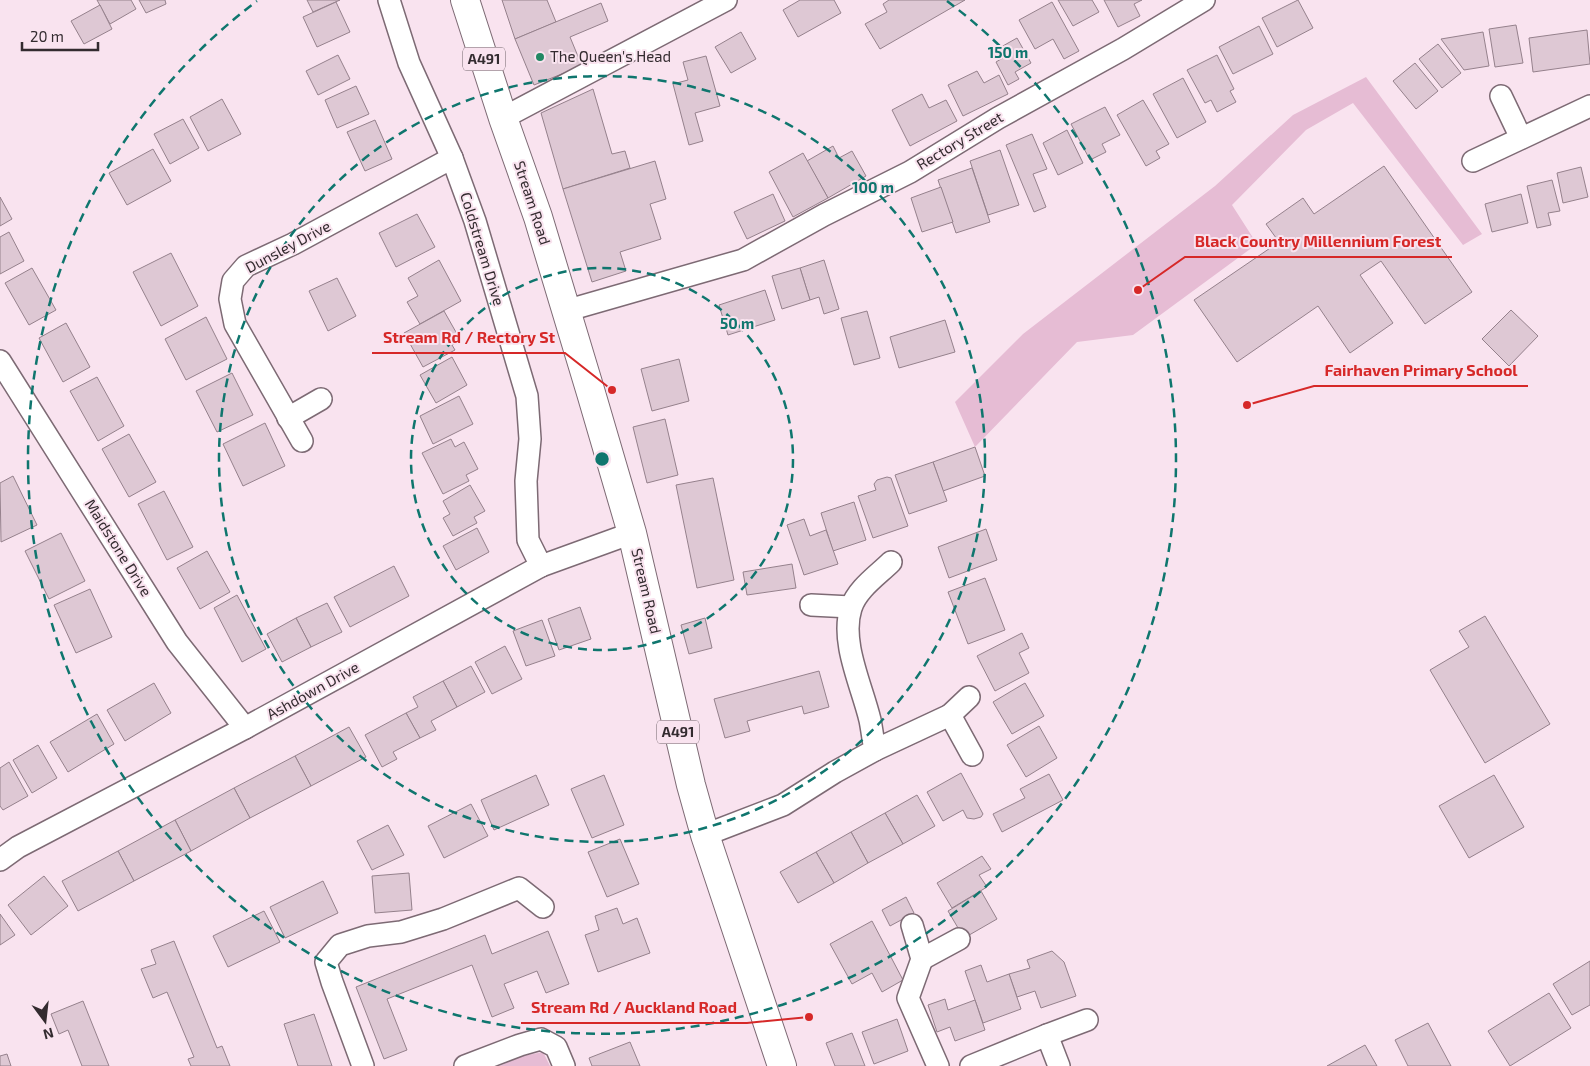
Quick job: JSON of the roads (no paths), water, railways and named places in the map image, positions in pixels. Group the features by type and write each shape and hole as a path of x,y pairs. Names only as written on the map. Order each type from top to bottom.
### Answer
{"highway":[{"name":"A491","path":"465,0 503,118"},
{"name":"Stream Road","path":"503,118 538,218 632,533 691,785 705,835 782,1066"}],"street":[{"name":"Coldstream Drive","path":"389,0 409,63 452,158 475,221 527,396 530,439 526,481 528,540 541,566"},
{"path":"503,118 725,0"},
{"name":"Rectory Street","path":"565,311 743,260 910,172 998,118 1124,49 1204,0"},
{"path":"1501,96 1521,138"},
{"path":"1473,161 1590,106"},
{"name":"Dunsley Drive","path":"302,441 235,324 230,299 233,281 246,266 293,244 452,158"},
{"name":"Maidstone Drive","path":"0,361 177,642 245,728"},
{"path":"288,418 321,399"},
{"name":"Ashdown Drive","path":"0,860 18,847 245,728 541,566 632,533"},
{"path":"875,750 870,721 852,654 848,629 852,607 862,590 891,562"},
{"path":"811,605 852,607"},
{"path":"705,835 783,805 835,772 875,750 950,715 969,697"},
{"path":"950,715 972,755"},
{"path":"363,1066 326,962 340,945 368,936 401,932 443,919 519,888 542,907"},
{"path":"912,925 922,959 908,998 938,1066"},
{"path":"922,959 959,939"},
{"path":"971,1066 1087,1020"},
{"path":"1046,1035 1059,1066"},
{"path":"466,1066 520,1045 542,1039 560,1057"}],"place":[{"name":"The Queen's Head","path":"540,57"},
{"name":"Black Country Millennium Forest","path":"1138,290"},
{"name":"Stream Rd / Rectory St","path":"612,390"},
{"name":"Fairhaven Primary School","path":"1247,405"},
{"name":"Stream Rd / Auckland Road","path":"809,1017"}]}
